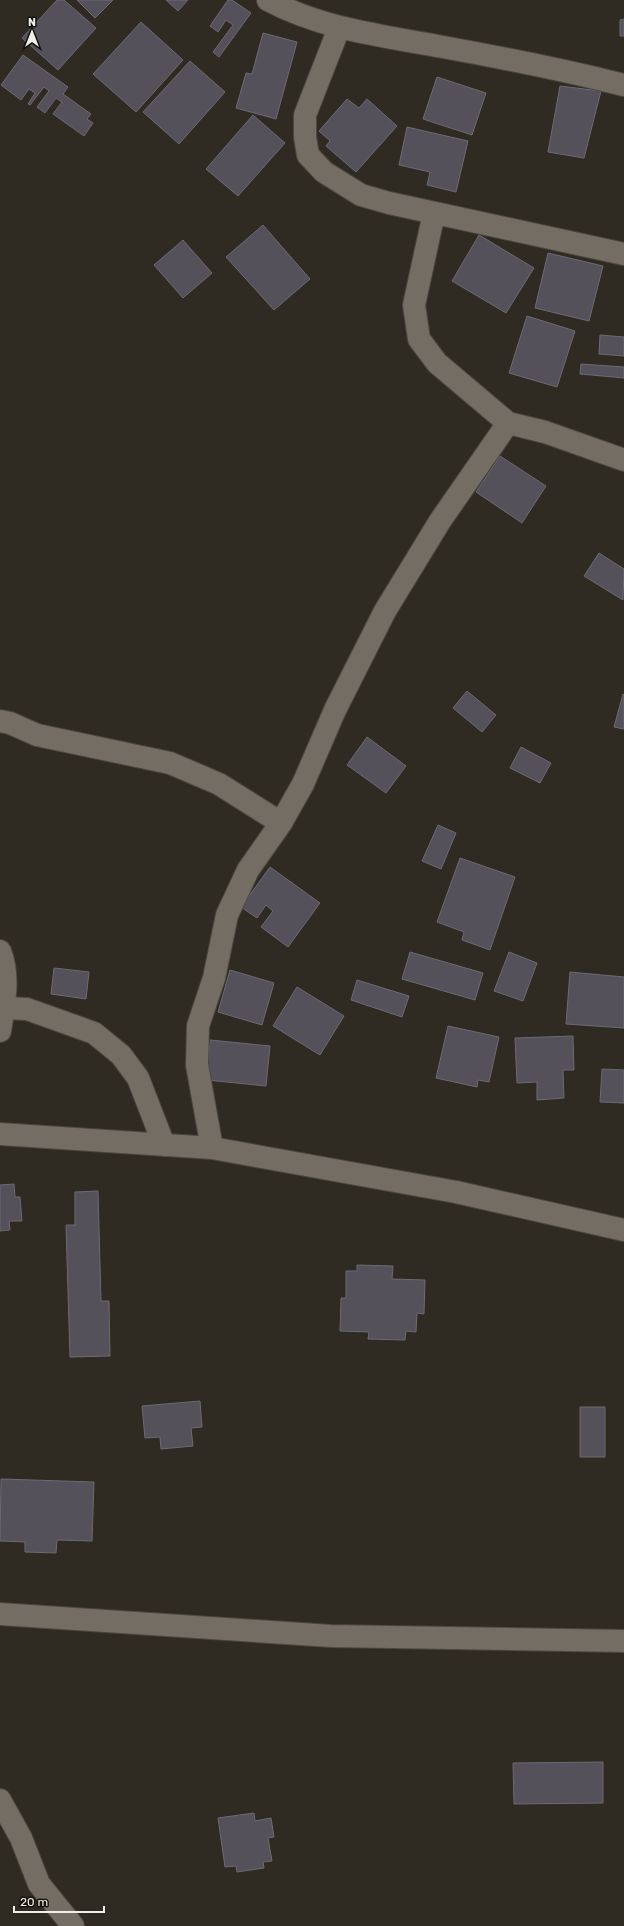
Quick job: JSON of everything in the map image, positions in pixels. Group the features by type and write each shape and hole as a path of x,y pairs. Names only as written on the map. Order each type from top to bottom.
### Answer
{"street":[{"path":"268,0 290,12 339,28 546,66 624,85"},
{"path":"339,28 305,115 305,137 308,155 324,172 361,195 434,213 624,254"},
{"path":"434,213 414,305 419,339 437,363 508,423 546,432 624,460"},
{"path":"212,1148 196,1064 198,1026 214,978 227,915 248,870 281,823 303,784 335,710 385,611 440,521 508,423"},
{"path":"0,721 10,723 37,735 170,762 219,784 281,823"},
{"path":"0,950 3,959 3,1000 0,1030"},
{"path":"3,1000 94,1033 121,1055 138,1078 164,1145"},
{"path":"0,1134 212,1148 456,1192 624,1230"},
{"path":"0,1614 331,1636 624,1642"},
{"path":"0,1800 20,1838 39,1884 74,1926"}],"building":[{"path":"57,0 64,0 96,28 58,70 22,38"},
{"path":"77,0 113,0 95,18"},
{"path":"166,0 188,0 178,11"},
{"path":"228,0 232,0 251,13 219,57 213,52 233,25 226,20 218,32 210,26"},
{"path":"624,19 624,36 620,36 620,20"},
{"path":"141,22 183,60 136,112 93,74"},
{"path":"263,33 297,42 276,119 236,108 246,73 252,74"},
{"path":"23,55 68,87 63,94 91,114 87,119 93,123 84,136 53,114 62,102 56,98 45,113 37,107 49,91 44,87 30,105 28,104 35,93 29,89 21,100 1,85"},
{"path":"190,61 225,92 179,144 143,112"},
{"path":"437,77 486,93 472,135 423,119"},
{"path":"560,86 601,91 584,158 548,152"},
{"path":"347,99 359,108 367,99 397,126 356,172 326,146 330,141 319,131"},
{"path":"253,115 285,143 238,196 206,169"},
{"path":"407,127 468,141 456,192 427,185 430,172 399,165"},
{"path":"263,225 310,279 274,310 226,257"},
{"path":"479,235 534,268 506,313 452,281"},
{"path":"183,240 212,273 183,298 154,265"},
{"path":"548,253 603,266 589,321 535,308"},
{"path":"527,316 575,331 557,387 509,373"},
{"path":"600,335 624,337 624,356 599,354"},
{"path":"581,364 624,367 624,378 580,374"},
{"path":"500,456 546,486 522,523 476,492"},
{"path":"599,553 624,569 623,600 584,576"},
{"path":"467,691 496,715 482,732 453,708"},
{"path":"623,694 624,695 624,729 614,727"},
{"path":"367,737 406,766 386,793 347,765"},
{"path":"521,747 551,763 540,783 510,768"},
{"path":"438,825 456,833 441,869 422,861"},
{"path":"460,858 515,877 490,950 462,940 464,932 437,922"},
{"path":"270,867 320,903 288,947 261,927 273,911 266,905 257,918 241,907"},
{"path":"410,952 483,973 475,1000 402,979"},
{"path":"509,952 537,963 523,1001 494,991"},
{"path":"54,968 89,972 86,999 51,994"},
{"path":"230,970 274,983 262,1025 218,1012"},
{"path":"570,972 624,977 624,1028 566,1024"},
{"path":"357,980 409,996 402,1017 351,1000"},
{"path":"297,987 344,1016 320,1055 273,1026"},
{"path":"448,1026 499,1037 489,1082 478,1080 477,1087 436,1078"},
{"path":"573,1036 574,1070 563,1070 564,1098 537,1100 537,1082 517,1083 515,1038"},
{"path":"210,1040 270,1046 266,1086 207,1080"},
{"path":"602,1069 624,1070 624,1103 600,1102"},
{"path":"14,1184 15,1197 20,1197 22,1221 9,1221 10,1230 0,1231 0,1185"},
{"path":"98,1191 101,1301 109,1301 110,1356 70,1357 66,1225 75,1225 75,1192"},
{"path":"357,1265 393,1266 392,1279 425,1280 424,1314 417,1313 416,1332 406,1331 405,1340 368,1339 369,1332 340,1331 341,1298 346,1298 346,1271 357,1271"},
{"path":"200,1401 202,1427 191,1428 193,1446 161,1449 160,1437 145,1438 142,1406"},
{"path":"580,1407 605,1407 605,1457 580,1457"},
{"path":"1,1479 94,1482 92,1541 57,1540 56,1553 25,1552 25,1542 0,1541"},
{"path":"603,1762 603,1803 514,1804 513,1763"},
{"path":"254,1813 255,1821 271,1818 274,1837 268,1838 272,1861 263,1862 264,1868 237,1872 236,1866 225,1867 218,1818"}]}
